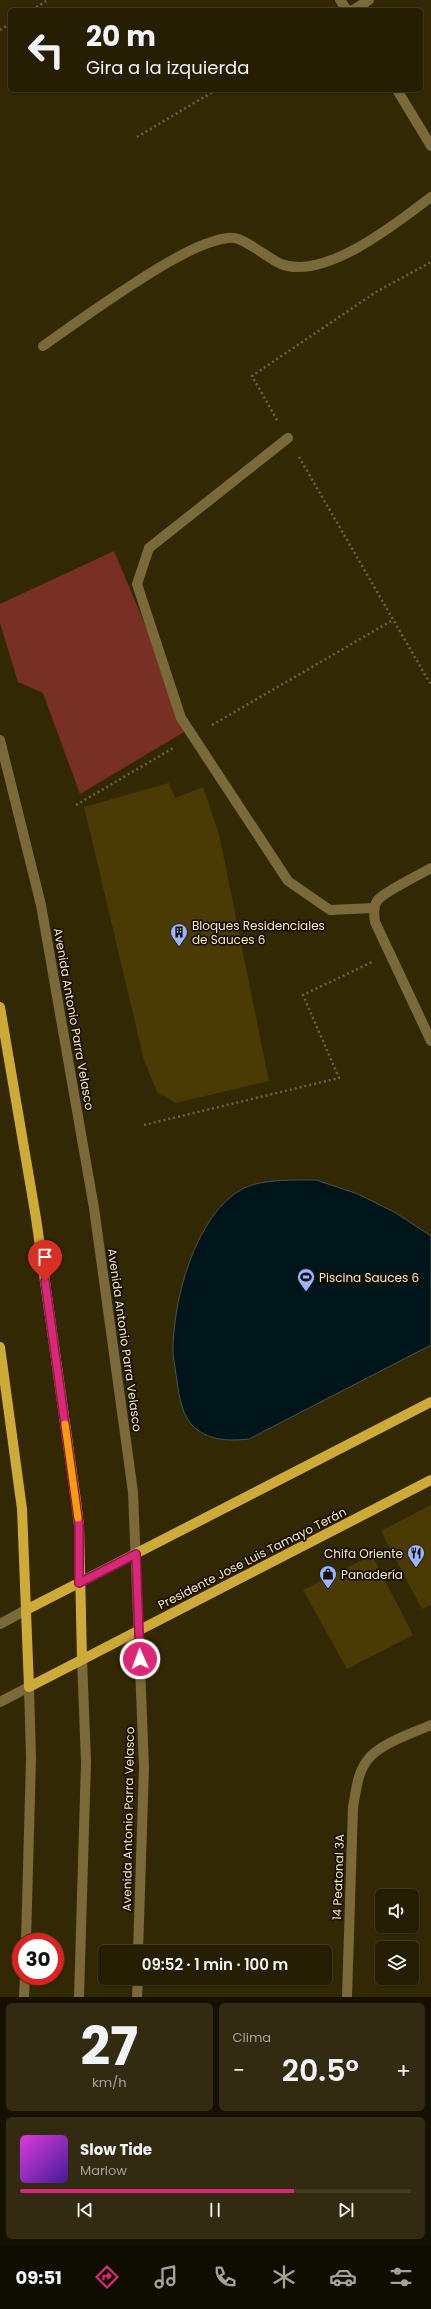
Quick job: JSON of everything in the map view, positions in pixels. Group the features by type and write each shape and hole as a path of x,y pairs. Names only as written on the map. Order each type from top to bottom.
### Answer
{"main road":[{"path":"0,1007 36,1218 76,1500 79,1525 79,1583 82,1659"},
{"path":"0,1347 22,1509 29,1687"},
{"path":"26,1610 431,1402"},
{"name":"Presidente Jose Luis Tamayo Terán","path":"29,1687 431,1480"}],"street":[{"path":"356,8 369,0"},
{"path":"398,92 431,146"},
{"path":"44,346 132,284 205,244 225,238 236,238 282,264 328,263 389,229 431,197"},
{"path":"288,438 149,548 137,584 181,718 195,736 288,881 330,910 374,908"},
{"name":"Avenida Antonio Parra Velasco","path":"0,740 41,905 94,1208 133,1492 144,1767 138,1945"},
{"path":"431,868 379,899 374,908 375,922 431,1041"},
{"path":"0,1624 26,1610"},
{"path":"79,1997 86,1762 82,1659"},
{"path":"26,1933 31,1758 29,1687"},
{"name":"Presidente Jose Luis Tamayo Terán","path":"0,1702 29,1687"},
{"name":"14 Peatonal 3A","path":"347,1997 353,1807 357,1783 366,1761 383,1747 431,1725"},
{"path":"24,1997 25,1985"},
{"path":"137,1997 138,1985"}],"path":[{"path":"35,8 48,0"},
{"path":"136,137 213,92"},
{"path":"431,262 376,292 252,376 431,685"},
{"path":"76,805 393,620"},
{"path":"144,1126 339,1078 303,995 390,954"}],"shaded area":[{"path":"114,551 189,729 80,794 43,693 18,682 0,623 0,604"},
{"name":"Piscina Sauces 6","path":"316,1180 358,1194 396,1213 431,1236 431,1345 249,1439 227,1440 214,1438 195,1428 184,1412 179,1393 173,1354 177,1310 182,1286 190,1261 200,1238 212,1217 227,1200 244,1188 269,1182"}],"building":[{"name":"Bloques Residenciales de Sauces 6","path":"169,783 175,798 203,787 219,834 269,1081 176,1103 157,1092 144,1060 84,807"},
{"name":"Chifa Oriente","path":"431,1505 431,1605 422,1609 381,1531"},
{"path":"372,1555 413,1635 347,1669 303,1590"}],"slow traffic":[{"path":"65,1424 78,1518"}],"place":[{"name":"Bloques Residenciales de Sauces 6","path":"179,947"},
{"name":"Piscina Sauces 6","path":"306,1292"},
{"name":"Chifa Oriente","path":"416,1568"},
{"name":"Panadería","path":"328,1589"}],"route":[{"path":"45,1281 79,1525 79,1583 136,1554 140,1659"}]}
